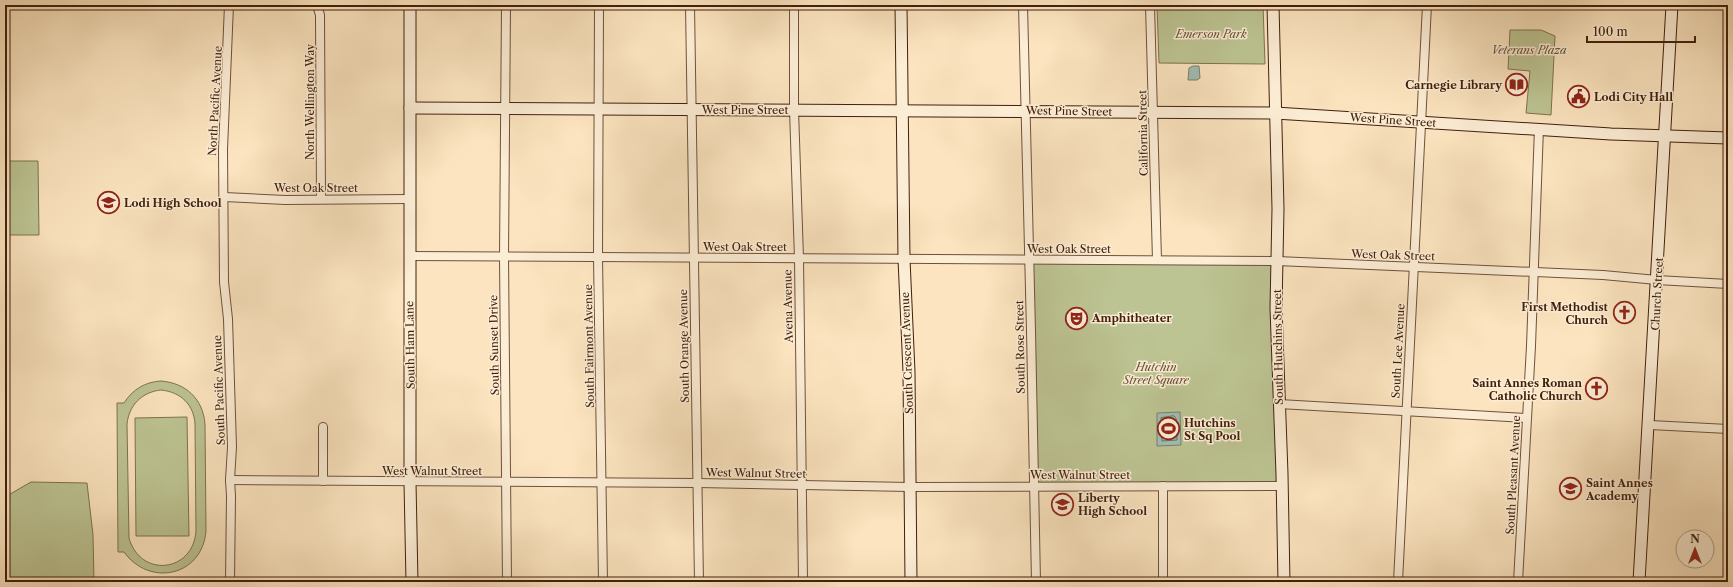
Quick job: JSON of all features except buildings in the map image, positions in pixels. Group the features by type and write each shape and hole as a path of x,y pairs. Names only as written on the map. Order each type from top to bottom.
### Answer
{"street":[{"name":"North Pacific Avenue","path":"224,197 224,142 229,5"},
{"name":"North Wellington Way","path":"317,5 320,15 321,199"},
{"name":"South Ham Lane","path":"410,5 409,256 412,582"},
{"name":"South Sunset Drive","path":"506,5 504,257 507,582"},
{"name":"South Fairmont Avenue","path":"599,5 598,257 603,582"},
{"name":"South Orange Avenue","path":"690,5 690,109 699,582"},
{"name":"Avena Avenue","path":"794,5 794,110 799,258 803,582"},
{"name":"South Crescent Avenue","path":"901,5 901,111 904,259 909,372 910,582"},
{"name":"South Rose Street","path":"1023,5 1036,582"},
{"name":"California Street","path":"1150,5 1157,260"},
{"name":"South Hutchins Street","path":"1273,5 1278,261 1276,308 1283,486 1284,582"},
{"name":"South Lee Avenue","path":"1398,582 1428,5"},
{"name":"Church Street","path":"1639,582 1650,425 1672,5"},
{"name":"West Pine Street","path":"410,108 1275,113 1538,128 1632,135 1728,138"},
{"name":"South Pleasant Avenue","path":"1518,582 1534,272 1538,128"},
{"name":"West Oak Street","path":"224,197 285,200 409,199"},
{"name":"South Pacific Avenue","path":"224,197 224,282 228,319 232,447 230,480 230,582"},
{"name":"West Oak Street","path":"409,256 1278,261 1603,275 1728,284"},
{"path":"1279,404 1526,418"},
{"path":"1650,425 1728,429"},
{"path":"323,427 323,481"},
{"name":"West Walnut Street","path":"230,480 602,482 910,487 1283,486"},
{"path":"1163,486 1163,582"}],"green space":[{"name":"Emerson Park","path":"1157,5 1263,5 1265,64 1159,63"},
{"name":"Veterans Plaza","path":"1510,30 1541,30 1555,36 1551,115 1526,113 1530,71 1508,69"},
{"path":"5,161 38,161 39,235 5,235"},
{"name":"Hutchin Street Square","path":"1029,260 1277,261 1283,486 1035,486"},
{"path":"155,382 170,382 192,394 201,407 205,424 206,531 202,547 195,559 185,567 173,572 160,573 147,570 135,563 124,552 118,552 117,403 124,403 135,390","holes":["154,391 168,391 175,393 185,401 189,405 194,417 196,531 193,545 186,555 176,562 166,565 154,564 144,560 135,551 129,538 127,424 130,411 142,397"]},
{"path":"187,417 189,536 136,536 135,418"},
{"path":"31,482 87,483 93,535 94,582 5,582 5,497"}],"water":[{"path":"1199,66 1200,78 1197,80 1188,80 1189,68"},
{"name":"Hutchins St Sq Pool","path":"1180,412 1181,445 1157,446 1157,413"}],"place":[{"name":"Carnegie Library","path":"1517,85"},
{"name":"Lodi City Hall","path":"1578,97"},
{"name":"Lodi High School","path":"109,203"},
{"name":"First Methodist Church","path":"1624,313"},
{"name":"Amphitheater","path":"1076,318"},
{"name":"Saint Annes Roman Catholic Church","path":"1597,389"},
{"name":"Hutchins St Sq Pool","path":"1169,429"},
{"name":"Saint Annes Academy","path":"1571,489"},
{"name":"Liberty High School","path":"1063,504"}]}
